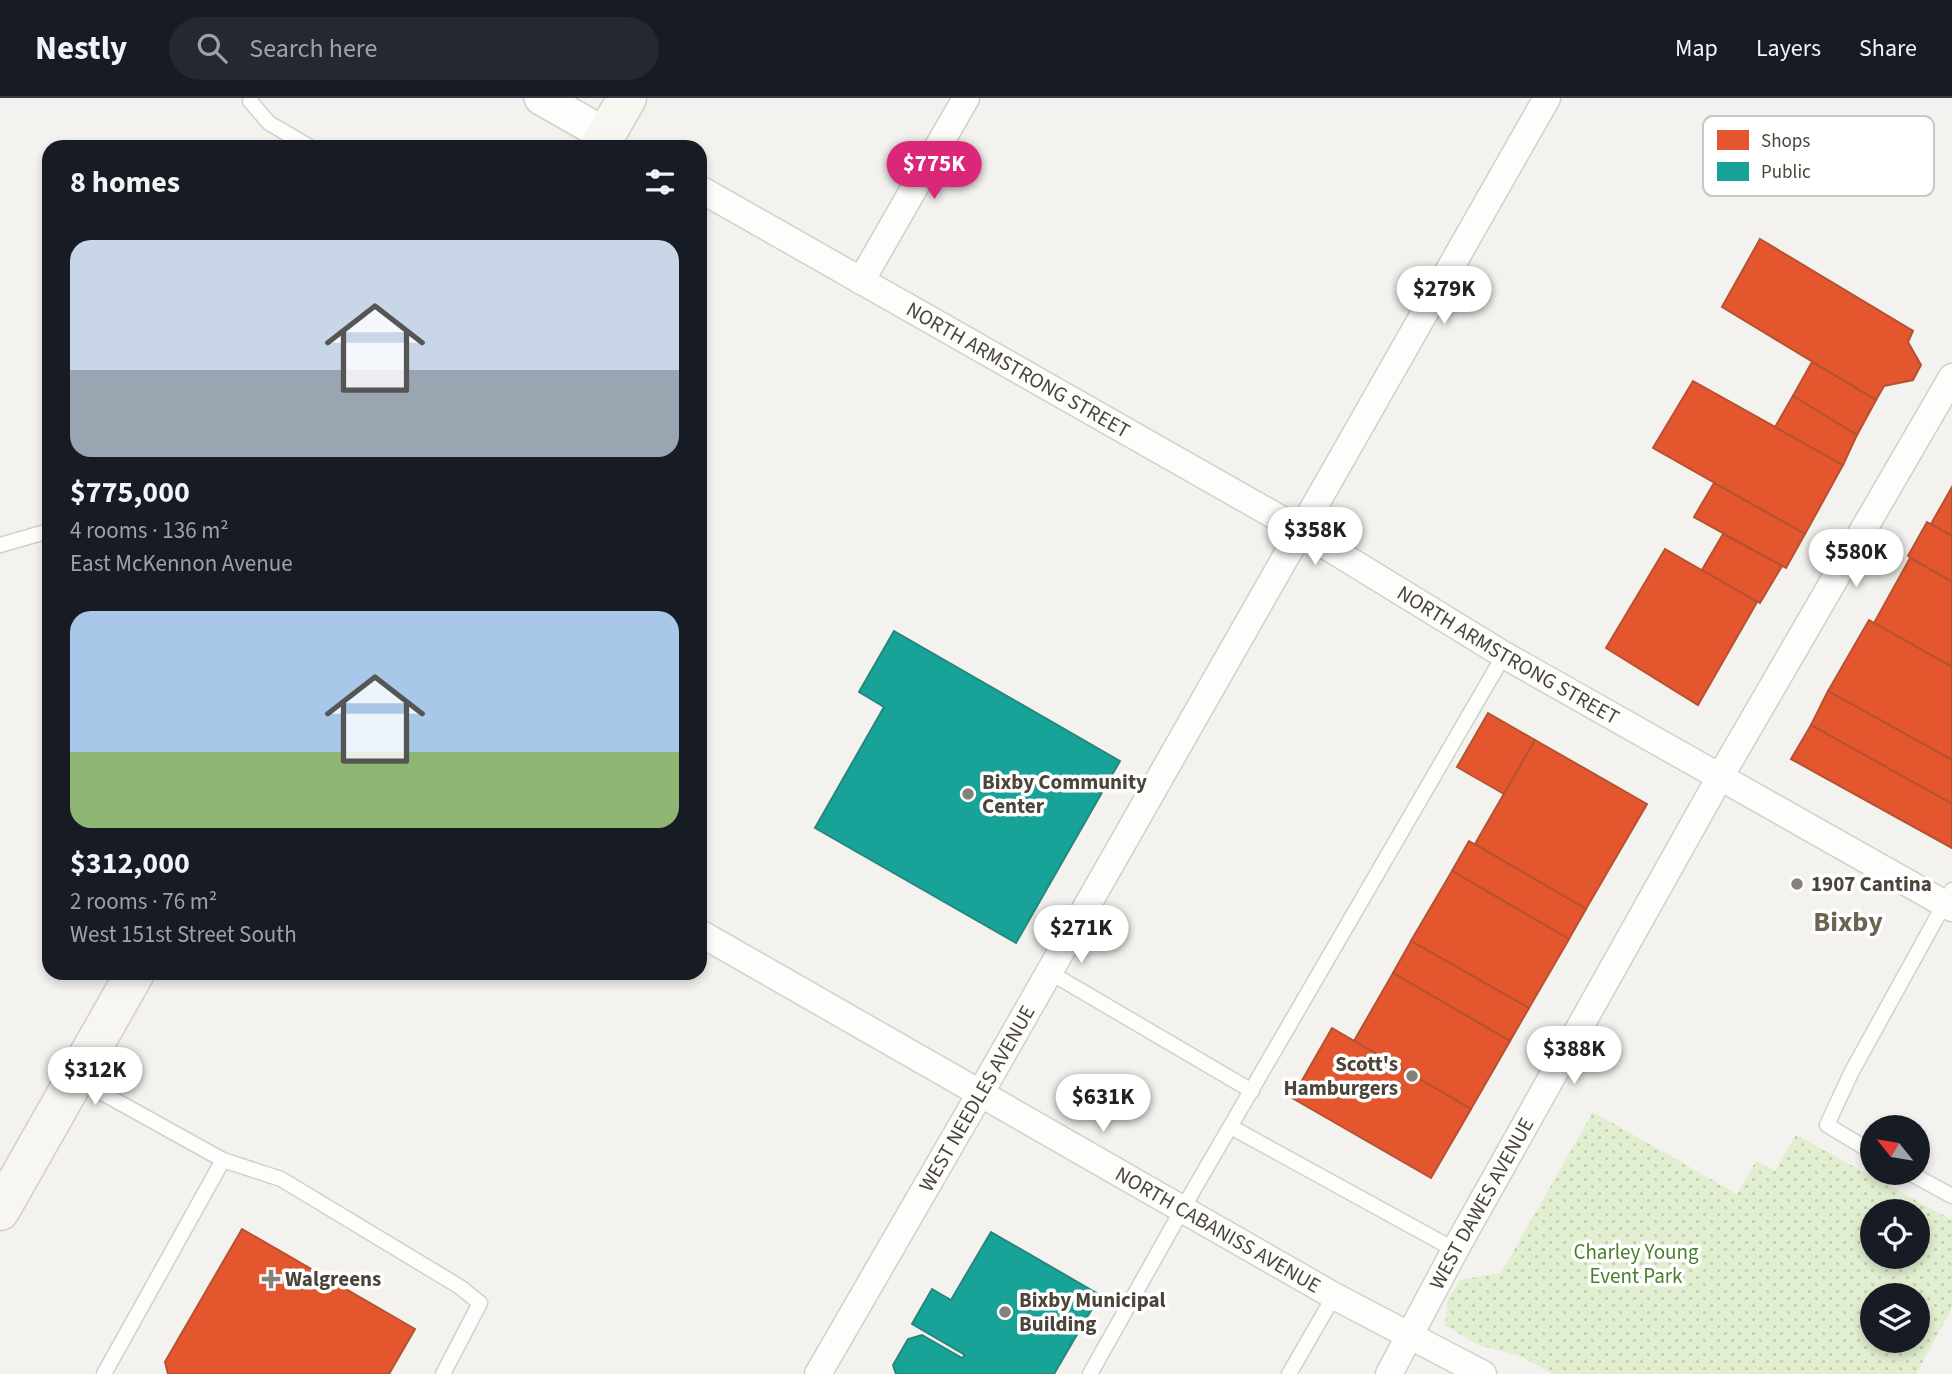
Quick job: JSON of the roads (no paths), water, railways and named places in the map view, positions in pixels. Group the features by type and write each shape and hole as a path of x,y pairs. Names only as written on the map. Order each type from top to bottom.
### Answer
{"main road":[{"path":"612,140 628,98"},
{"path":"0,1211 131,980"}],"street":[{"path":"541,98 606,140"},
{"path":"861,281 966,98"},
{"name":"WEST NEEDLES AVENUE","path":"818,1374 981,1093 1547,98"},
{"name":"NORTH ARMSTRONG STREET","path":"707,193 1300,530 1504,655 1720,777 1949,901"},
{"name":"WEST DAWES AVENUE","path":"1389,1374 1455,1250 1720,777 1952,377"},
{"name":"NORTH CABANISS AVENUE","path":"707,937 1334,1296 1483,1374"}],"lane":[{"path":"251,98 250,101 269,123 298,140"},
{"path":"0,545 42,533"},
{"path":"1090,1374 1183,1208 1504,655"},
{"path":"1860,1145 1827,1125 1851,1073 1949,901"},
{"path":"1049,972 1252,1091"},
{"path":"77,1079 223,1160 282,1179 460,1286 480,1303 443,1374"},
{"path":"1231,1127 1455,1250"},
{"path":"104,1374 223,1160"},
{"path":"1930,1184 1952,1196"},
{"path":"1289,1374 1334,1296"}],"place":[{"name":"Bixby Community Center","path":"968,794"},
{"name":"1907 Cantina","path":"1797,884"},
{"name":"Scott's Hamburgers","path":"1412,1076"},
{"name":"Walgreens","path":"271,1279"},
{"name":"Bixby Municipal Building","path":"1005,1312"}],"district":[{"name":"Bixby","path":"1848,922"}],"park label":[{"name":"Charley Young Event Park","path":"1636,1264"}]}
